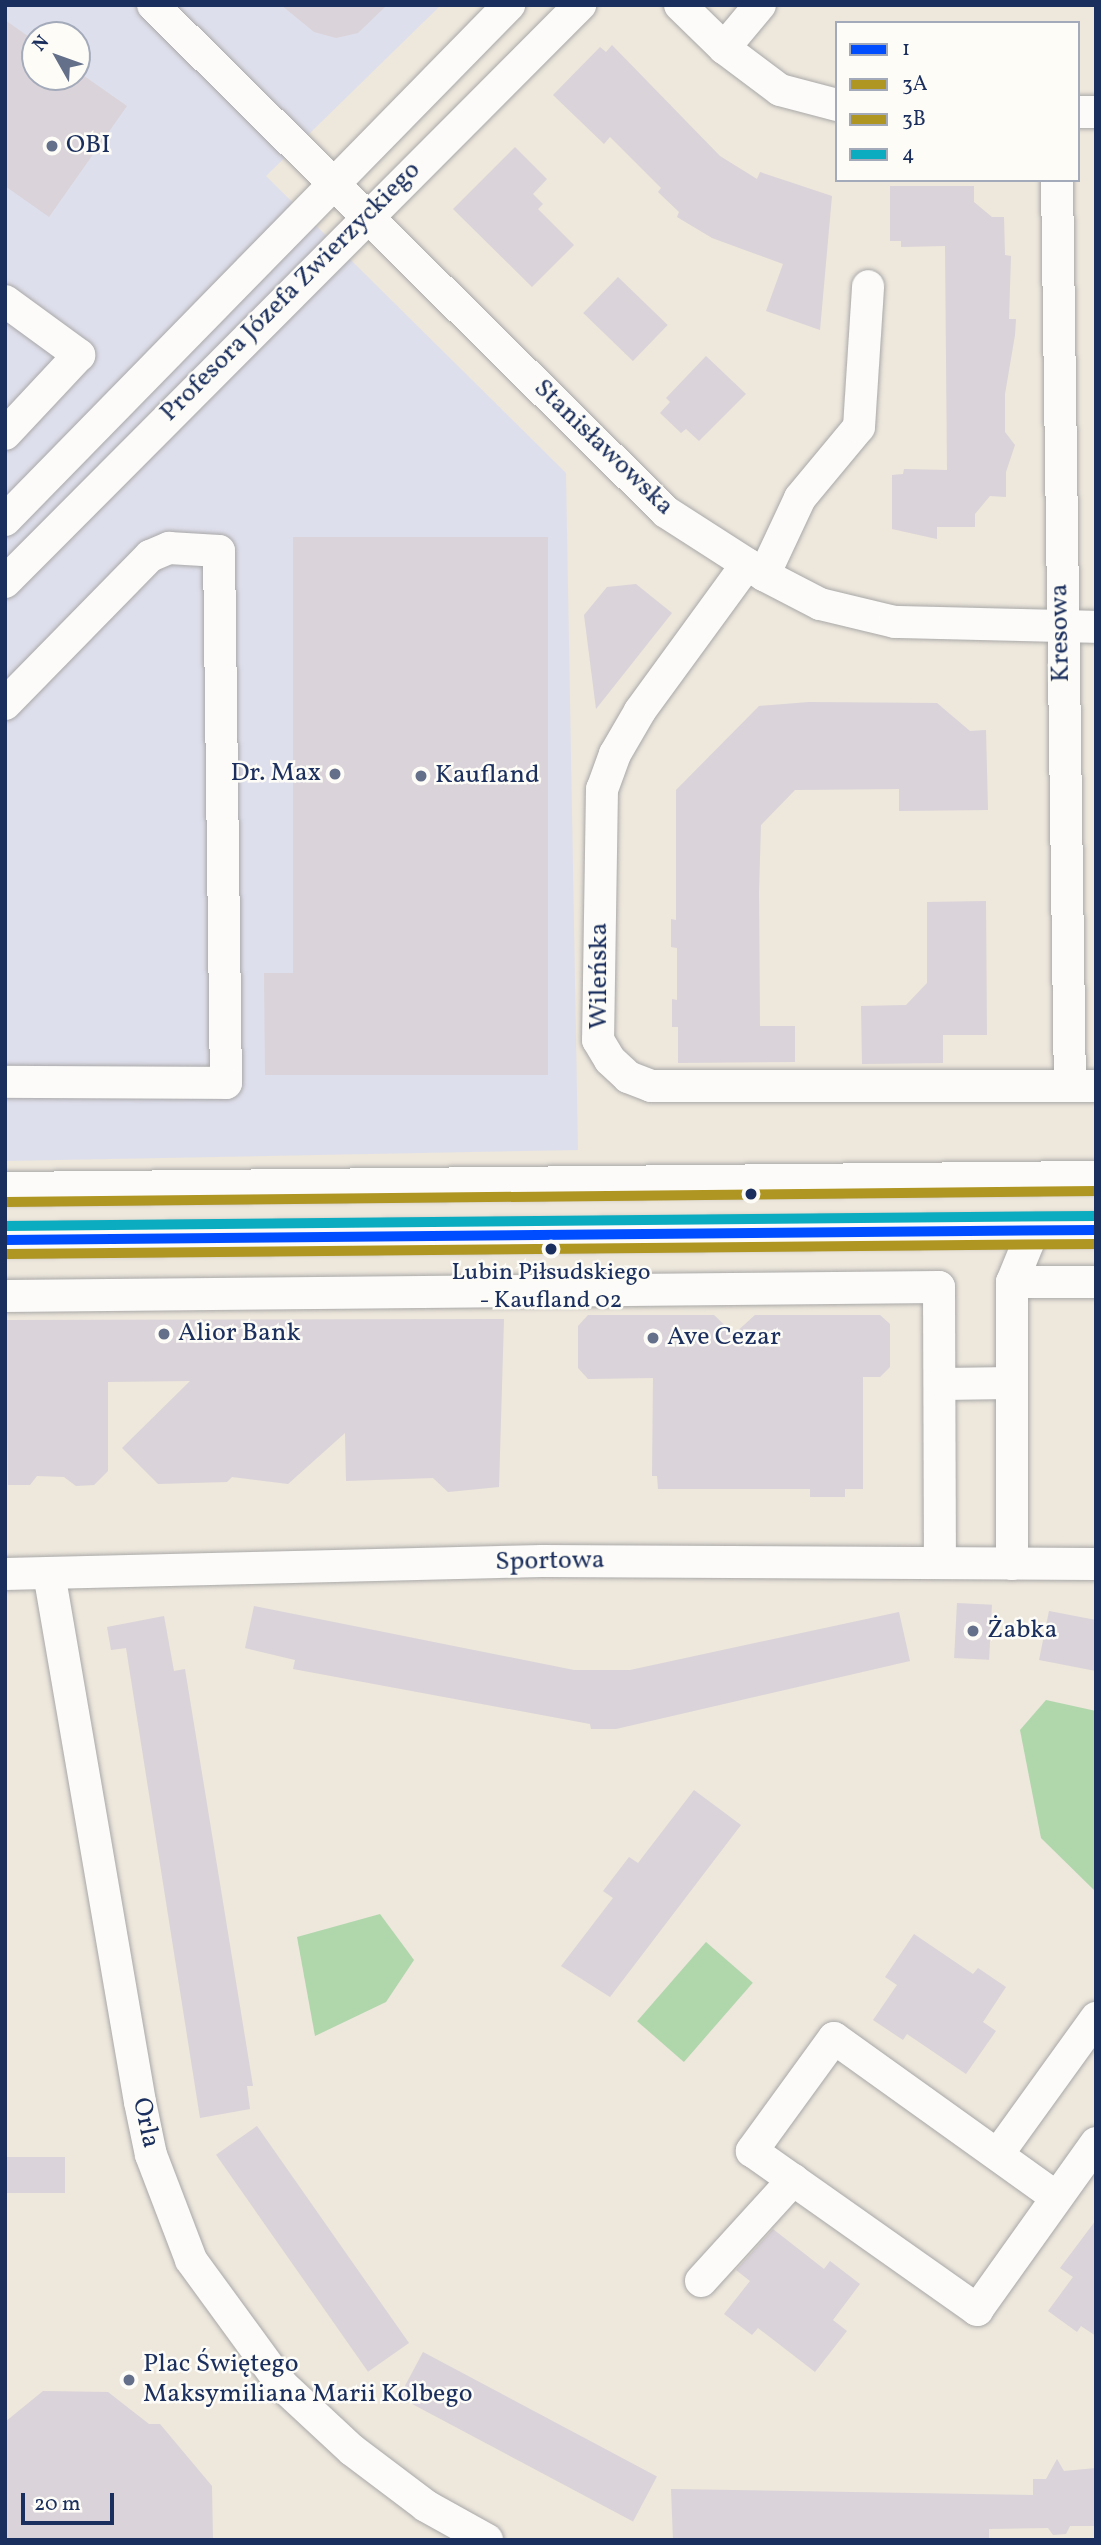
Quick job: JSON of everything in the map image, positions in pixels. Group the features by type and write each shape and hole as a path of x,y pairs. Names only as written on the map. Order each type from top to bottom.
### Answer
{"street":[{"name":"Stanisławowska","path":"153,5 666,512 755,569 820,604 895,622 1096,627"},
{"name":"Profesora Józefa Zwierzyckiego","path":"5,520 509,5"},
{"name":"Profesora Józefa Zwierzyckiego","path":"5,582 580,5"},
{"path":"680,5 724,48 780,90 835,104"},
{"path":"724,48 760,5"},
{"name":"Kresowa","path":"1057,182 1060,627 1083,1086"},
{"name":"Wileńska","path":"868,286 859,427 800,498 755,569 640,711 615,754 602,789 598,1040 610,1060 628,1077 651,1086 1083,1086"},
{"path":"5,301 79,355 5,434"},
{"path":"5,1082 226,1083 219,551 169,548 150,556 9,694"},
{"path":"5,1188 1096,1177"},
{"path":"5,1240 1096,1230"},
{"path":"1012,1564 1012,1282 1033,1231"},
{"path":"1012,1282 1096,1282"},
{"path":"5,1296 939,1287 940,1562"},
{"path":"941,1384 1012,1383"},
{"name":"Sportowa","path":"5,1574 542,1561 1096,1564"},
{"name":"Orla","path":"49,1573 139,2102 151,2155 191,2260 282,2385 384,2474 426,2506 487,2540"},
{"path":"998,2154 1096,2018"},
{"path":"1056,2197 834,2038 752,2151 977,2310 1056,2197 1092,2155"},
{"path":"701,2281 793,2180"}],"shaded area":[{"path":"5,5 441,5 266,176 566,473 578,1150 5,1161"}],"green space":[{"path":"1046,1700 1096,1711 1096,1892 1041,1838 1020,1730"},
{"path":"380,1914 414,1960 386,2002 315,2036 297,1937"},
{"path":"706,1942 753,1983 684,2062 637,2021"}],"building":[{"path":"281,5 387,5 358,33 336,38 314,32"},
{"name":"OBI","path":"5,20 21,31 21,91 91,91 91,81 127,106 49,217 5,186"},
{"path":"612,45 720,156 757,179 760,172 832,196 820,330 766,311 783,264 712,238 677,217 679,212 658,192 661,188 610,137 604,144 553,95 600,47 606,52"},
{"path":"515,147 547,179 533,194 543,204 538,209 574,245 532,287 453,209"},
{"path":"890,186 974,186 974,202 992,217 1004,217 1005,255 1011,256 1009,319 1016,319 1005,394 1005,432 1015,445 1006,472 1006,497 990,496 975,514 975,527 937,527 937,539 892,529 892,475 903,474 904,469 947,470 945,246 901,247 901,241 890,241"},
{"path":"618,277 668,325 633,361 583,313"},
{"path":"706,356 746,394 699,441 686,429 681,433 660,413 670,402 666,398"},
{"name":"Kaufland","path":"293,537 548,537 548,1075 265,1075 264,973 293,973"},
{"path":"636,584 672,613 596,709 584,615 607,587"},
{"path":"809,702 937,703 970,731 986,730 988,810 899,811 899,789 795,790 761,825 759,892 760,1026 795,1026 795,1062 678,1063 678,1027 672,1027 672,999 677,1000 677,948 671,947 671,919 676,920 676,790 759,706"},
{"path":"986,901 987,1035 943,1035 943,1063 862,1064 861,1006 906,1005 927,983 927,902"},
{"path":"588,1315 714,1315 734,1334 755,1315 880,1315 890,1324 890,1367 880,1377 863,1377 863,1489 845,1489 845,1497 810,1497 810,1489 658,1489 657,1476 652,1476 653,1378 588,1379 578,1368 578,1326"},
{"path":"504,1319 499,1487 448,1492 433,1478 346,1481 345,1433 288,1484 232,1477 227,1482 158,1484 122,1448 190,1381 108,1382 108,1471 94,1485 76,1486 64,1477 37,1476 30,1485 8,1485 5,1320"},
{"name":"Żabka","path":"957,1603 992,1605 989,1660 954,1658"},
{"path":"254,1606 574,1670 630,1670 899,1612 910,1661 616,1729 591,1729 590,1724 293,1669 295,1660 245,1648"},
{"path":"1049,1611 1096,1620 1096,1671 1039,1660"},
{"path":"164,1616 174,1671 185,1669 253,2086 247,2086 250,2109 200,2118 126,1648 111,1650 107,1627"},
{"path":"694,1790 741,1825 610,1997 561,1966 613,1898 603,1891 629,1857 638,1863"},
{"path":"914,1934 973,1974 978,1968 1006,1987 983,2022 996,2031 966,2074 907,2034 903,2040 873,2020 897,1985 885,1977"},
{"path":"257,2126 409,2343 368,2372 216,2155"},
{"path":"5,2157 65,2157 65,2193 5,2193"},
{"path":"1096,2220 1096,2336 1081,2326 1077,2332 1048,2311 1073,2277 1060,2268"},
{"path":"773,2229 824,2269 830,2261 860,2284 833,2320 847,2331 815,2372 758,2328 752,2335 724,2314 750,2281 736,2270"},
{"path":"423,2352 657,2476 633,2521 399,2397"},
{"path":"43,2391 108,2392 149,2424 160,2424 212,2486 213,2540 5,2540 5,2422"},
{"path":"1057,2459 1064,2471 1096,2468 1096,2526 1070,2526 1066,2534 1053,2535 1048,2528 989,2529 989,2540 673,2540 671,2489 1033,2495 1033,2479 1046,2479"}],"transit line":[{"name":"3A","path":"5,1202 1096,1191"},
{"name":"4","path":"5,1226 1096,1216"},
{"name":"1","path":"5,1240 1096,1230"},
{"name":"3B","path":"5,1254 1096,1244"}],"place":[{"name":"OBI","path":"52,146"},
{"name":"Dr. Max","path":"335,774"},
{"name":"Kaufland","path":"421,776"},
{"name":"Lubin Piłsudskiego - Kaufland 02","path":"551,1249"},
{"name":"Alior Bank","path":"164,1334"},
{"name":"Ave Cezar","path":"653,1338"},
{"name":"Żabka","path":"973,1631"},
{"name":"Plac Świętego Maksymiliana Marii Kolbego","path":"129,2380"}]}
